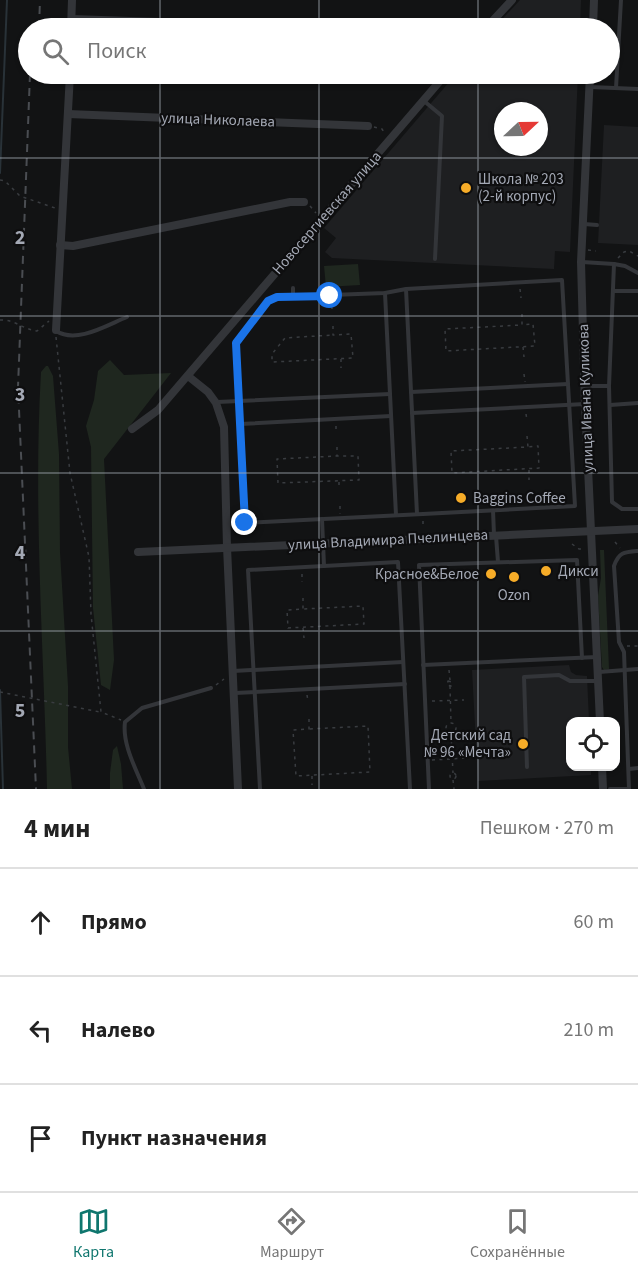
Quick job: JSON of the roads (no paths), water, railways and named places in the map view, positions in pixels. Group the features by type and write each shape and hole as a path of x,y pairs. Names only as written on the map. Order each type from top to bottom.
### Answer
{"street":[{"path":"72,0 72,18"},
{"path":"495,18 512,0"},
{"path":"593,18 594,0"},
{"path":"56,330 70,84"},
{"name":"Новосергиевская улица","path":"132,429 158,410 438,84"},
{"name":"улица Ивана Куликова","path":"590,87 581,262 584,386 600,717"},
{"name":"улица Николаева","path":"68,114 368,126"},
{"path":"60,245 73,246 290,202 304,202"},
{"path":"188,376 216,402 224,427 238,789"},
{"name":"улица Владимира Пчелинцева","path":"138,552 638,529"},
{"path":"602,771 603,789"}],"lane":[{"path":"620,18 621,0"},
{"path":"616,84 616,88"},
{"path":"590,87 638,89"},
{"path":"424,100 442,116 435,259"},
{"path":"573,226 597,225"},
{"path":"581,262 614,264 638,273"},
{"path":"614,264 609,386 612,502 622,510 638,509"},
{"path":"562,280 574,506 245,523 236,343 268,301 277,297 385,293 406,289 562,280"},
{"path":"292,288 293,297"},
{"path":"406,289 417,514"},
{"path":"614,291 638,291"},
{"path":"385,293 396,515"},
{"path":"56,330 69,335 85,334 127,317"},
{"path":"411,392 568,384"},
{"path":"584,386 609,386"},
{"path":"216,402 390,394"},
{"path":"412,413 585,404"},
{"path":"610,405 638,404"},
{"path":"240,424 391,416"},
{"path":"493,510 498,562"},
{"path":"322,519 324,566"},
{"path":"610,789 628,789 629,769 624,652 619,642 614,566 617,557 624,552 638,551"},
{"path":"429,789 419,565 578,560 582,658"},
{"path":"260,789 248,570 398,562 410,789"},
{"path":"423,665 598,657"},
{"path":"233,671 403,662"},
{"path":"599,672 638,669"},
{"path":"527,767 524,676 559,675 570,681 599,681"},
{"path":"234,693 405,684"},
{"path":"144,789 128,746 124,730 125,722 142,708 211,688"},
{"path":"629,769 638,768"}],"waterway":[{"path":"0,173 7,0"},
{"path":"0,690 3,789"}],"railway":[{"path":"39,18 40,0"},
{"path":"30,84 18,387 36,789"}],"place":[{"name":"Школа № 203 (2-й корпус)","path":"466,188"},
{"name":"Baggins Coffee","path":"461,498"},
{"name":"Дикси","path":"546,571"},
{"name":"Красное&Белое","path":"491,574"},
{"name":"Ozon","path":"514,577"},
{"name":"Детский сад № 96 «Мечта»","path":"523,744"}]}
